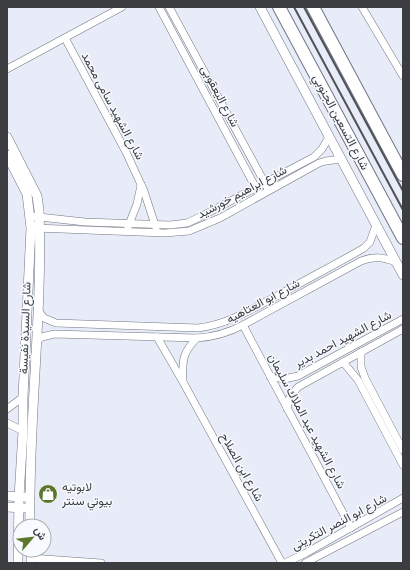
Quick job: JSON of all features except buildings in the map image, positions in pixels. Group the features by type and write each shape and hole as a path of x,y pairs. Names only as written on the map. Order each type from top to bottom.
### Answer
{"highway":[{"name":"شارع التسعين الجنوبي","path":"278,7 397,216 403,238"},
{"path":"313,7 403,175"}],"street":[{"path":"7,69 122,7"},
{"name":"شارع اليعقوبى","path":"159,7 260,196"},
{"name":"شارع اليعقوبى","path":"169,7 269,191"},
{"path":"260,7 403,275"},
{"path":"362,7 403,76"},
{"name":"شارع الشهيد سامى محمد","path":"65,38 126,152 141,185 155,224 156,232"},
{"name":"شارع السيدة نفيسة","path":"7,137 37,196 35,228 38,310 30,518"},
{"name":"شارع ابراهيم خورشيد","path":"35,228 128,227 155,224 176,225 187,223 318,154 329,137"},
{"name":"شارع السيدة نفيسة","path":"7,155 24,187 35,217"},
{"name":"شارع ابراهيم خورشيد","path":"35,217 128,227 156,232 189,230 220,218 319,163 341,160"},
{"path":"128,227 141,185"},
{"path":"187,223 189,230"},
{"name":"شارع ابو العتاهيه","path":"38,310 44,318 56,323 198,328 213,326 264,302 364,248 370,242 376,224"},
{"name":"شارع السيدة نفيسة","path":"18,563 23,398 35,228"},
{"name":"شارع ابو العتاهيه","path":"37,341 54,334 197,338 223,334 361,261 375,257 382,257 396,262"},
{"name":"شارع الشهيد احمد بدير","path":"270,376 284,378 298,376 403,319"},
{"name":"شارع الشهيد عبد الملاك سليمان","path":"242,325 351,528"},
{"name":"شارع الشهيد احمد بدير","path":"287,408 290,397 298,386 403,329"},
{"name":"شارع ابن الصلاح","path":"157,337 282,563"},
{"name":"شارع ابن الصلاح","path":"183,382 183,356 190,345 197,338"},
{"path":"361,352 361,363 365,378 403,450"},
{"path":"343,362 358,380 403,465"},
{"path":"7,409 23,398"},
{"path":"7,423 23,431"},
{"path":"7,496 30,497"},
{"name":"شارع ابو النصر التكريتى","path":"285,563 306,553 403,498"},
{"path":"7,507 30,508"},
{"name":"شارع ابو النصر التكريتى","path":"305,563 403,512"},
{"path":"43,558 101,563"}],"railway":[{"path":"294,7 403,210"},
{"path":"304,7 403,191"}],"place":[{"name":"لابوتيه بيوتي سنتر","path":"48,494"}]}
